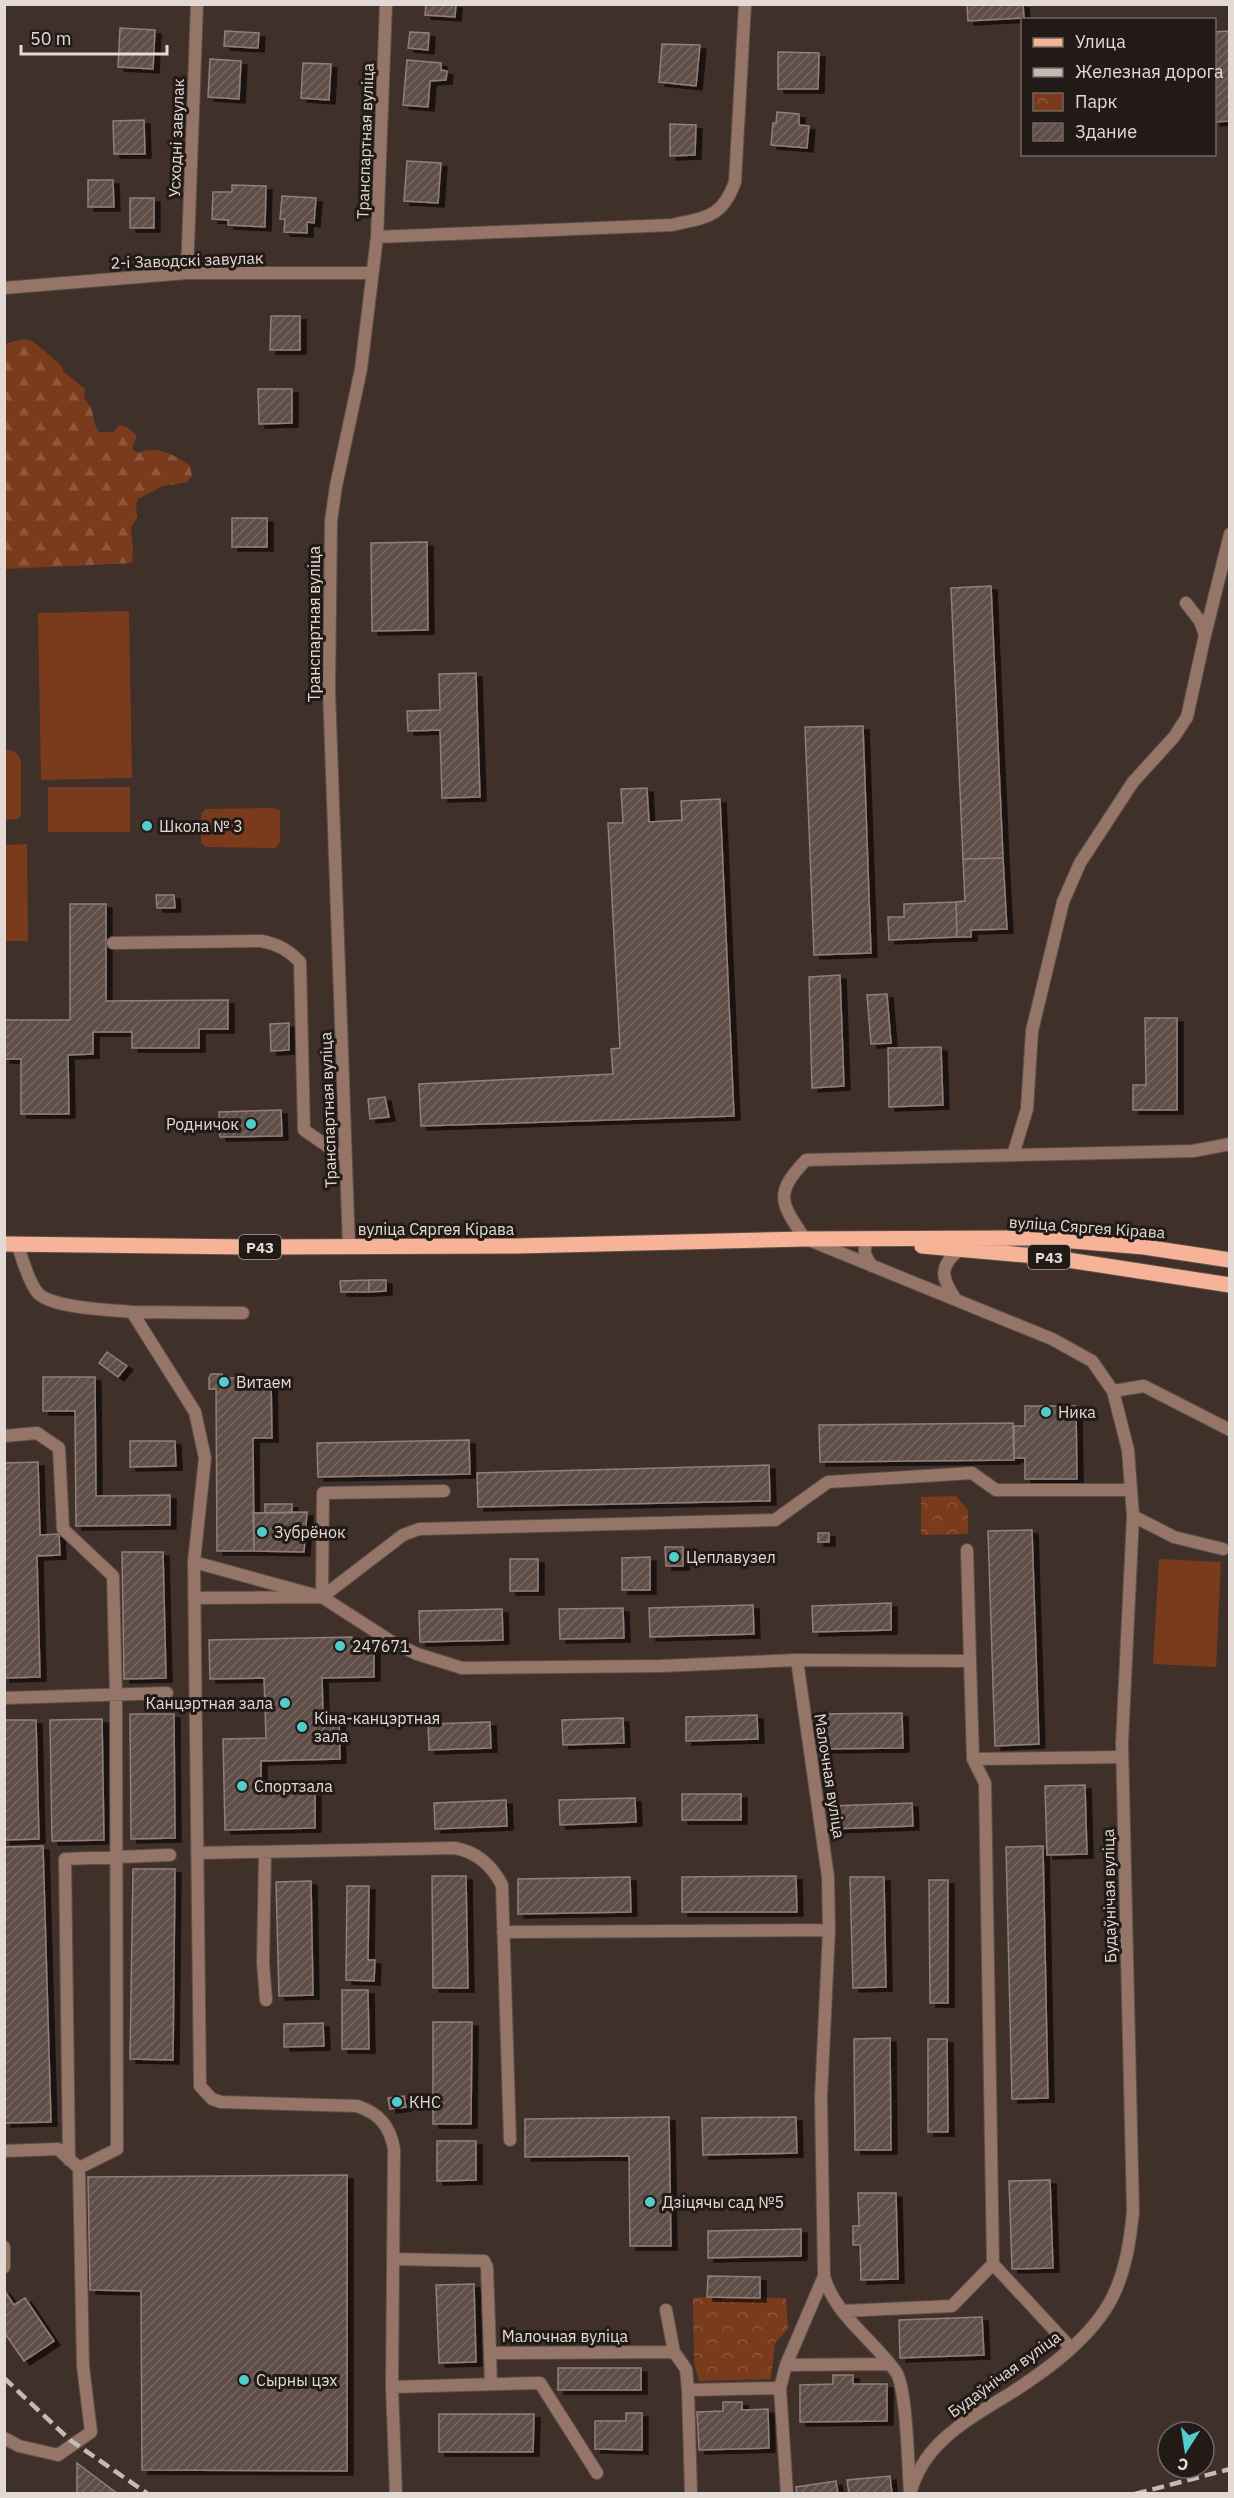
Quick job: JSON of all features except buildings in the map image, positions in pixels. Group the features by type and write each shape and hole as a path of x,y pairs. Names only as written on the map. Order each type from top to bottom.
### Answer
{"main road":[{"name":"вуліца Сяргея Кірава","path":"11,1244 349,1247 516,1246 805,1239 1037,1238 1144,1247 1230,1260"},
{"name":"вуліца Сяргея Кірава","path":"868,1239 958,1251 1048,1257 1230,1285"}],"street":[{"name":"Усходні завулак","path":"187,273 197,4"},
{"name":"Транспартная вуліца","path":"349,1247 329,690 331,521 336,486 361,369 377,237 386,4"},
{"path":"377,237 672,225 711,216 729,200 735,182 745,4"},
{"name":"2-і Заводскі завулак","path":"4,288 187,273 372,273"},
{"path":"1012,1155 1027,1109 1032,1030 1063,902 1080,863 1133,782 1174,737 1187,717 1230,534"},
{"path":"1186,603 1200,621 1205,634"},
{"path":"113,944 261,941 279,944 291,953 300,962 304,1130 346,1159"},
{"path":"805,1239 788,1214 783,1191 790,1178 806,1160 1193,1151 1230,1144"},
{"name":"Будаўнічая вуліца","path":"805,1239 1052,1339 1092,1361 1113,1391 1128,1450 1132,1516 1122,1757 1133,2212 1130,2247 1112,2298 1096,2321 1045,2368 944,2438 922,2463 910,2493"},
{"path":"868,1239 864,1247 865,1255 872,1266"},
{"path":"11,1244 38,1294 53,1302 132,1312 243,1312"},
{"path":"957,1301 945,1284 944,1272 948,1259 958,1251"},
{"path":"132,1312 195,1412 201,1432 204,1458 194,1562 200,2086 212,2099 221,2102 343,2104 373,2111 388,2128 394,2149 392,2387 396,2493"},
{"path":"1113,1391 1144,1386 1230,1430"},
{"path":"4,1436 37,1433 59,1448 63,1529 112,1575 116,1694 117,2149 79,2168"},
{"path":"194,1598 322,1597 403,1535 419,1528 776,1520 828,1482 972,1473 996,1490 1130,1490"},
{"path":"322,1597 322,1493 444,1491"},
{"path":"1132,1516 1174,1537 1223,1549"},
{"path":"967,1550 973,1759 986,1783 993,2264 1070,2347"},
{"path":"194,1562 322,1597 393,1642 417,1654 462,1668 661,1666 797,1660 970,1661"},
{"name":"Малочная вуліца","path":"797,1660 824,1836 828,1877 829,1929 821,2097 824,2276 832,2298 897,2374 902,2391 910,2493"},
{"path":"4,1698 167,1693"},
{"path":"973,1759 1122,1757"},
{"path":"198,1852 456,1848 466,1850 490,1867 502,1885 510,2140"},
{"path":"265,1851 263,1963 266,2000"},
{"path":"69,2160 65,1859 170,1855"},
{"path":"504,1932 829,1929"},
{"path":"4,2151 58,2149 79,2168"},
{"path":"4,2438 19,2446 58,2455 91,2432 83,2366 79,2168"},
{"path":"4,2247 4,2267"},
{"name":"Малочная вуліца","path":"393,2259 484,2261 487,2267 490,2353 674,2352"},
{"path":"842,2311 952,2306 993,2264"},
{"path":"787,2493 780,2388 786,2365 824,2276"},
{"path":"666,2310 674,2352 686,2368 691,2493"},
{"path":"490,2353 491,2384"},
{"path":"786,2365 889,2364"},
{"path":"392,2387 540,2383 597,2473"},
{"path":"688,2390 780,2388"}],"green space":[{"path":"22,339 32,341 41,348 62,366 63,371 85,389 84,398 91,407 99,432 114,432 119,425 127,427 137,436 132,448 137,453 158,450 171,454 190,465 192,476 187,482 163,486 138,499 137,517 131,528 132,563 5,569 5,344"},
{"path":"129,611 132,778 41,780 38,613"},
{"path":"5,750 16,753 21,762 21,816 17,819 5,820"},
{"path":"48,787 130,787 130,832 48,832"},
{"path":"273,808 280,810 280,842 276,848 206,847 201,842 201,814 206,809"},
{"path":"27,844 28,941 5,941 5,845"},
{"path":"956,1496 968,1510 968,1534 921,1535 921,1497"},
{"path":"1159,1559 1221,1562 1216,1667 1153,1664"},
{"path":"693,2298 786,2298 788,2329 775,2343 771,2379 699,2381 694,2362"}],"railway":[{"path":"4,2378 70,2440 148,2494"},
{"path":"1135,2494 1230,2469"}],"place":[{"name":"Школа № 3","path":"147,826"},
{"name":"Родничок","path":"251,1124"},
{"name":"Витаем","path":"224,1382"},
{"name":"Ника","path":"1046,1412"},
{"name":"Зубрёнок","path":"262,1532"},
{"name":"Цеплавузел","path":"674,1557"},
{"name":"247671","path":"340,1646"},
{"name":"Канцэртная зала","path":"285,1703"},
{"name":"Кіна-канцэртная зала","path":"302,1727"},
{"name":"Спортзала","path":"242,1786"},
{"name":"КНС","path":"397,2102"},
{"name":"Дзіцячы сад №5","path":"650,2202"},
{"name":"Сырны цэх","path":"244,2380"}]}
